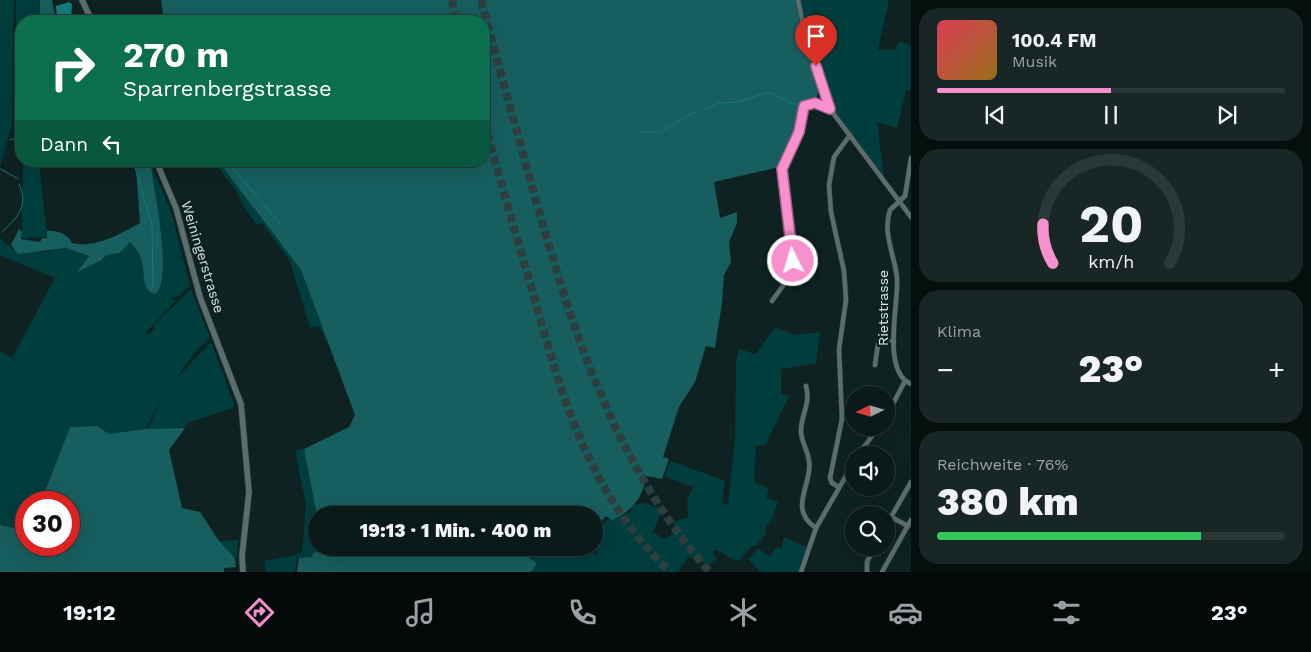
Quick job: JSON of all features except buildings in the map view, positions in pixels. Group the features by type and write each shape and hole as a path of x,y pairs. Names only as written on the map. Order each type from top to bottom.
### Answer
{"street":[{"path":"82,0 89,15"},
{"path":"798,0 805,34 830,109 911,217"},
{"path":"772,301 790,276 793,267 783,164 797,139 804,106 815,103 830,109"},
{"path":"840,486 832,483 830,478 843,414 839,349 845,308 845,285 831,212 829,185 834,157 850,135"},
{"name":"Rietstrasse","path":"905,382 897,366 894,341 897,278 888,223 890,210 905,196 911,158"},
{"name":"Weiningerstrasse","path":"159,167 176,208 196,284 239,395 243,417 249,492 242,556 243,572"},
{"path":"874,365 878,344 885,340 894,341"},
{"path":"895,400 905,382 911,384"},
{"path":"806,386 808,400 801,433 810,463 802,494 802,505 808,521 816,528"},
{"path":"801,572 816,528 845,477"},
{"path":"895,510 911,482"},
{"path":"895,519 908,526"},
{"path":"882,572 911,520"},
{"path":"867,572 867,562 870,556"}],"shaded area":[{"path":"0,0 14,0 12,124 0,167"},
{"path":"16,0 39,0 38,15 16,15"},
{"path":"40,0 52,0 55,15 39,15"},
{"path":"161,0 796,0 819,90 815,102 805,104 800,109 798,130 779,167 714,182 720,218 737,212 737,223 729,242 731,262 724,275 715,348 706,346 695,382 679,407 663,457 669,459 662,479 646,476 642,491 631,508 612,520 606,516 603,519 603,506 315,506 304,449 349,427 355,415 301,270 223,167 490,167 490,15 163,15"},
{"path":"799,0 889,0 878,50 895,49 899,41 911,46 911,90 906,91 897,128 877,122 884,177 833,110 806,37"},
{"path":"69,2 72,4 71,15 57,15 56,6"},
{"path":"23,167 40,167 47,237 22,238"},
{"path":"134,167 151,167 163,252 161,285 156,294 151,292 146,285 140,256 130,242 120,253 107,255 100,261 77,272 89,256 66,248 18,254 11,245 19,229 22,232 21,239 40,242 42,238 47,238 47,231 50,231 65,235 72,243 89,244 124,232 140,223 136,168"},
{"path":"151,167 171,211 190,286 178,297 170,298 176,301 145,333 148,335 155,328 154,325 191,289 210,338 196,351 175,380 211,342 235,407 188,423 185,427 147,431 163,395 146,429 109,435 97,426 70,427 45,491 15,491 15,528 0,525 0,351 12,358 55,278 0,255 0,238 13,250 44,252 66,248 89,256 78,271 100,261 107,255 120,253 130,241 142,260 146,288 159,296 156,294 161,285 163,270 161,232"},
{"path":"218,167 223,167 301,270 329,346 319,326 310,328 290,261 262,223 256,224 243,206 237,192"},
{"path":"775,327 794,335 820,332 816,363 781,369 781,394 789,396 765,446 756,445 754,482 769,488 766,498 778,502 770,524 767,523 765,535 756,546 752,546 739,561 733,560 715,550 713,552 717,558 708,566 697,558 688,557 678,572 531,572 536,563 530,559 533,556 603,556 603,525 607,520 631,512 632,505 646,503 662,510 653,532 664,539 673,534 674,522 688,517 687,500 693,487 664,476 671,461 725,481 722,502 728,505 735,440 736,361 739,349 756,354"},
{"path":"97,426 109,434 146,429 185,428 169,450 182,508 200,512 219,541 235,558 236,567 224,568 224,572 0,572 0,525 15,528 15,556 80,556 80,491 45,491 70,427"},
{"path":"304,449 316,506 308,506 308,556 313,556 297,558 295,572 266,572 264,561 293,556 302,552 306,504 295,451"},
{"path":"784,537 808,548 800,572 760,572 748,559 758,548 769,556 778,546 781,549"},
{"path":"238,540 237,558 227,552 219,541"},
{"path":"531,556 529,558 537,563 531,572 297,572 299,558"}],"waterway":[{"path":"706,109 719,103 738,102 765,93 771,93 799,107"},
{"path":"802,104 808,100 817,100"},
{"path":"640,132 660,132 698,110"},
{"path":"10,140 15,138"},
{"path":"135,167 152,225 153,288"},
{"path":"231,167 280,223"},
{"path":"1,169 18,179"},
{"path":"2,232 20,211 23,199 19,184"}],"tunnel":[{"path":"452,0 456,15"},
{"path":"481,0 485,15"},
{"path":"490,33 553,260 568,308 604,402 625,447 650,490 678,532 710,572"},
{"path":"490,143 556,370 582,443 618,510 642,541 670,572"}],"route":[{"path":"793,261 782,169 785,159 797,139 804,106 815,103 830,109 816,66"}]}
